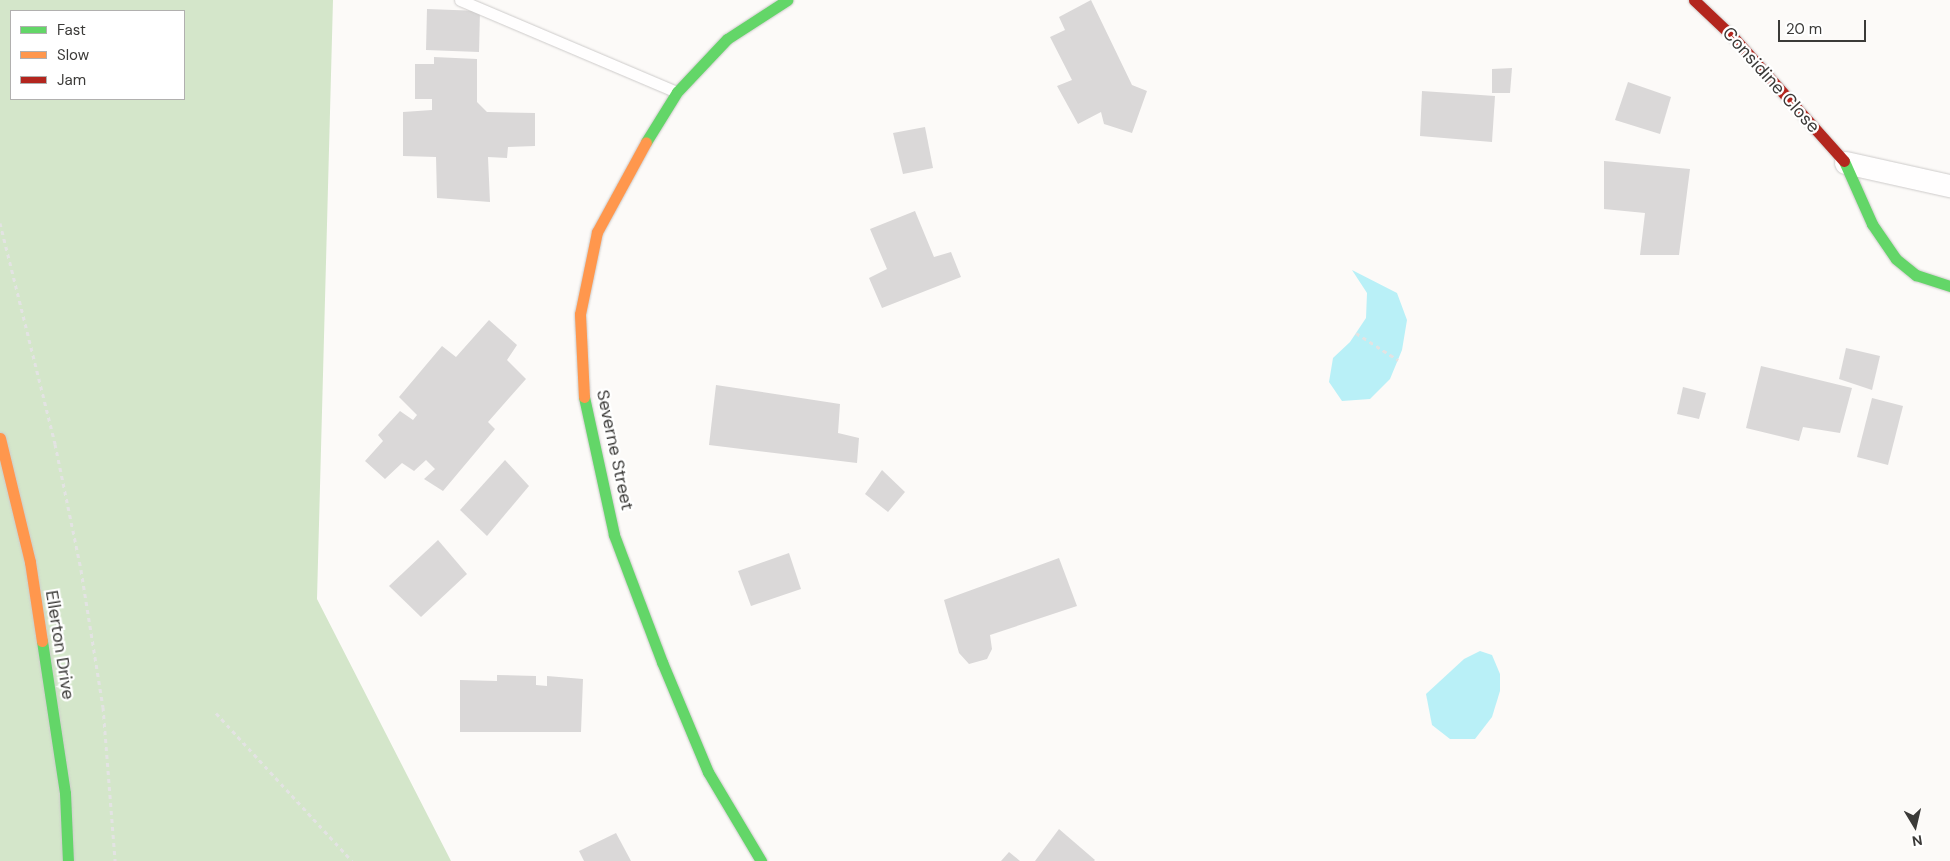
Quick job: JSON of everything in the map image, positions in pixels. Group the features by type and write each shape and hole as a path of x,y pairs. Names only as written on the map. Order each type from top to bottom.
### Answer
{"street":[{"name":"Severne Street","path":"761,861 708,772 662,662 614,535 584,400 580,314 597,232 638,155 677,92 727,39 787,0"},
{"name":"Considine Close","path":"1694,0 1734,38 1846,163 1872,224 1896,259 1916,275 1950,286"},
{"path":"1846,163 1950,186"},
{"name":"Ellerton Drive","path":"0,438 30,562 65,793 68,861"}],"lane":[{"path":"460,0 677,92"}],"path":[{"path":"0,223 55,444 81,570 103,706 115,861"},
{"path":"1356,333 1398,360"},
{"path":"216,713 352,861"}],"green space":[{"path":"0,0 333,0 317,599 451,861 0,861"}],"water":[{"path":"1352,270 1397,293 1407,320 1402,350 1390,379 1370,399 1342,401 1329,382 1333,358 1350,342 1366,318 1367,293"},
{"path":"1480,651 1492,655 1500,674 1500,691 1492,717 1475,739 1450,739 1432,725 1426,694 1464,659"}],"building":[{"path":"1091,0 1132,85 1147,91 1132,133 1104,124 1101,112 1078,124 1057,86 1072,80 1050,37 1065,30 1059,17"},
{"path":"427,9 480,11 479,52 426,50"},
{"path":"434,57 477,59 477,102 487,112 535,113 535,146 508,147 507,158 488,157 490,202 437,198 436,157 403,156 403,112 432,110 432,99 415,99 415,64 434,64"},
{"path":"1512,68 1510,93 1492,93 1492,69"},
{"path":"1628,82 1671,97 1660,134 1615,120"},
{"path":"1422,91 1495,96 1492,142 1420,136"},
{"path":"925,127 933,168 903,174 893,133"},
{"path":"1604,161 1690,169 1679,255 1640,255 1645,213 1604,209"},
{"path":"915,211 934,257 951,252 961,277 882,308 869,278 887,269 870,229"},
{"path":"489,320 517,345 507,360 526,379 488,422 495,429 443,491 424,479 435,469 426,460 414,471 402,463 385,479 365,461 383,441 378,435 400,411 413,420 417,415 399,397 442,346 456,357"},
{"path":"1846,348 1880,356 1872,390 1839,379"},
{"path":"1761,366 1852,388 1840,433 1803,427 1799,441 1746,428"},
{"path":"716,385 840,404 838,433 859,438 857,463 709,445"},
{"path":"1683,387 1706,393 1699,419 1677,414"},
{"path":"1872,398 1903,406 1888,465 1857,457"},
{"path":"505,460 529,486 487,536 460,510"},
{"path":"882,470 905,492 888,512 865,494"},
{"path":"438,540 467,574 421,617 389,586"},
{"path":"789,553 801,589 751,606 738,571"},
{"path":"1059,558 1077,606 990,635 992,649 987,659 969,664 959,653 944,600"},
{"path":"497,675 536,676 536,685 547,686 547,676 583,679 581,732 460,732 460,680 497,681"},
{"path":"1059,829 1095,860 1035,861"},
{"path":"616,833 631,861 584,861 579,851"},
{"path":"1009,852 1020,861 1001,861"}],"traffic: fast":[{"path":"646,142 677,92 727,39 787,0"},
{"path":"1844,161 1872,224 1896,259 1916,275 1950,286"},
{"path":"584,397 614,535 662,662 708,772 761,861"},
{"path":"42,641 65,793 68,861"}],"traffic: slow":[{"path":"584,397 580,314 597,232 646,142"},
{"path":"0,438 30,562 42,641"}],"traffic: jam":[{"path":"1694,0 1734,38 1844,161"}]}
